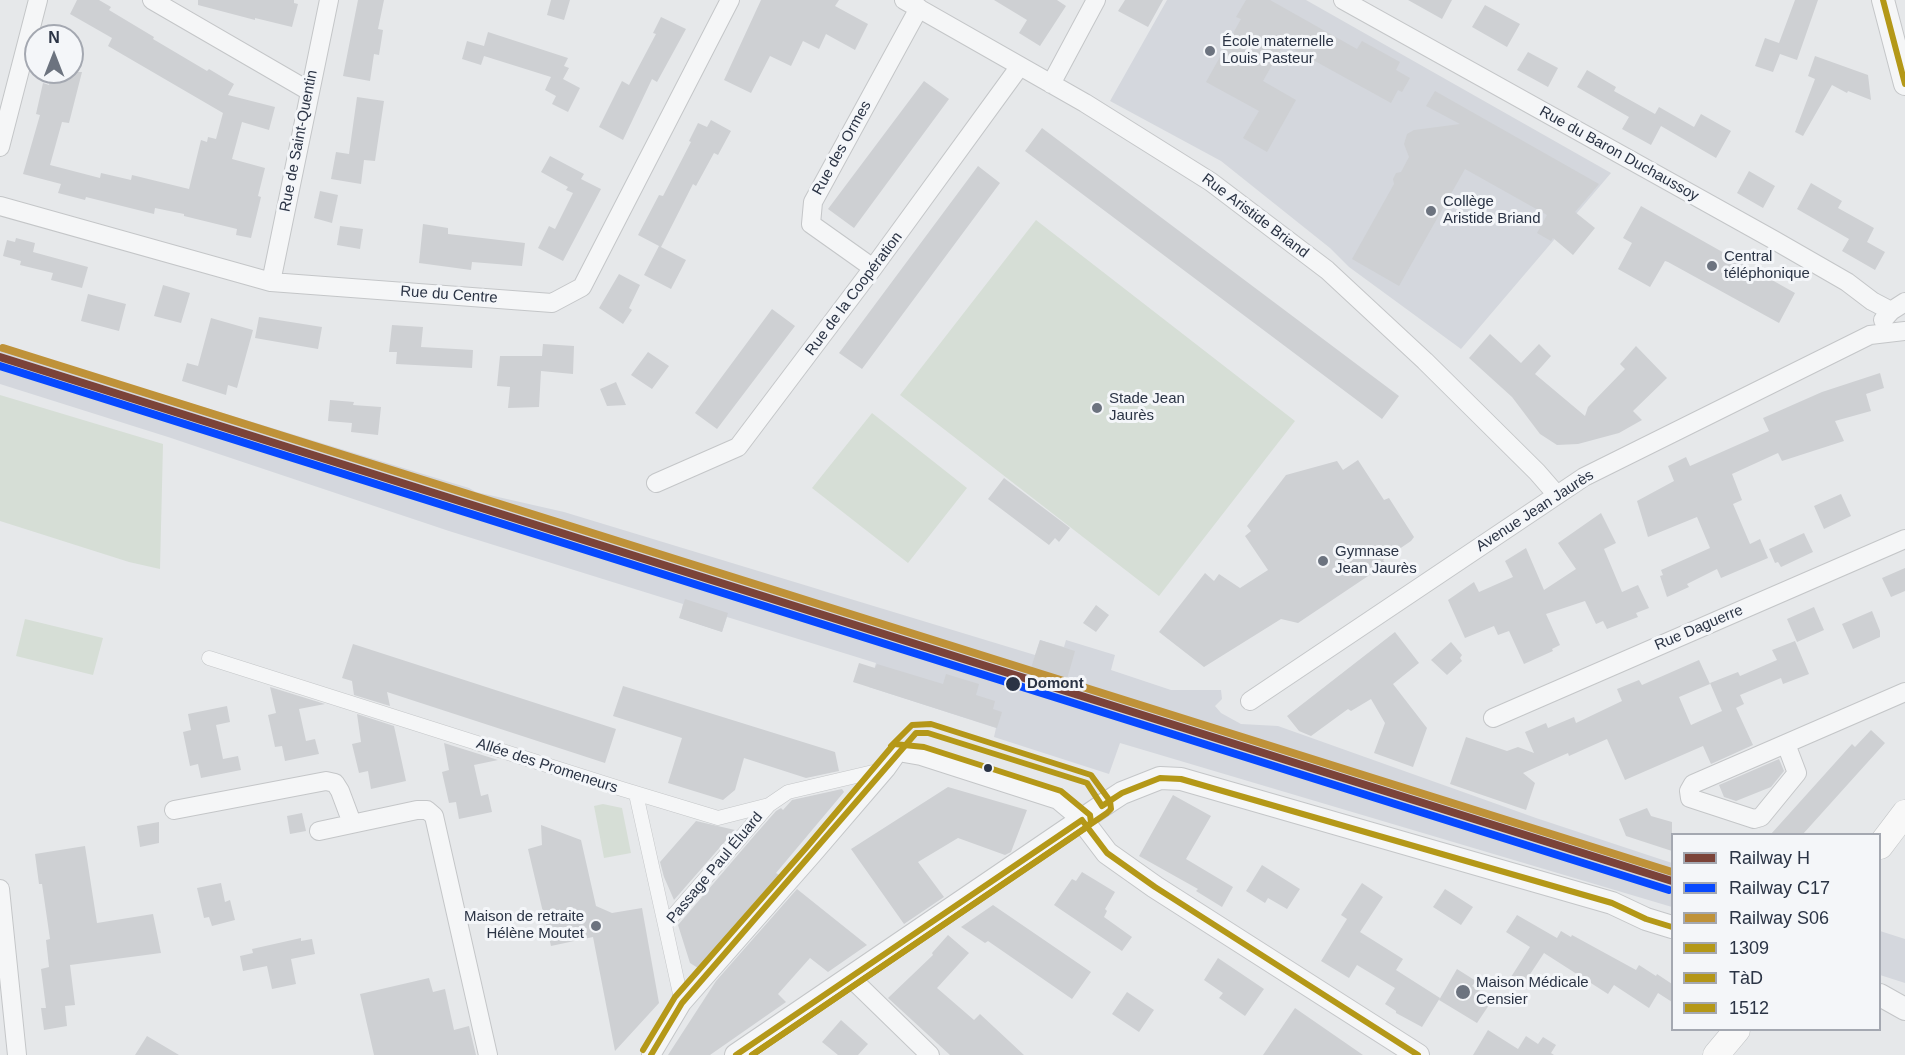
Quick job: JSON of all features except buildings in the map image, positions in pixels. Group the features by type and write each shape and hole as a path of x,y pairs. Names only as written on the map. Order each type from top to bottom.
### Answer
{"main road":[{"path":"1881,845 1905,813"},
{"path":"1716,1055 1735,1031"},
{"path":"1726,1055 1741,1031"}],"street":[{"path":"0,147 38,0"},
{"path":"152,0 309,91"},
{"name":"Rue de Saint-Quentin","path":"271,282 328,0"},
{"name":"Rue du Centre","path":"0,206 271,282 552,303 582,287 730,0"},
{"path":"1051,84 1096,0"},
{"name":"Rue du Baron Duchaussoy","path":"1343,0 1774,240 1847,282 1872,302 1898,307"},
{"path":"1883,0 1905,84"},
{"name":"Rue Aristide Briand","path":"911,4 1112,119 1211,182 1327,270 1425,361 1537,472 1557,495"},
{"name":"Rue des Ormes","path":"873,268 811,224 813,202 911,4"},
{"name":"Rue de la Coopération","path":"656,483 738,447 873,268 1020,66"},
{"name":"Avenue Jean Jaurès","path":"1250,701 1584,477 1870,335 1898,307"},
{"name":"Avenue Jean Jaurès","path":"1870,335 1905,331"},
{"name":"Rue Daguerre","path":"1493,718 1905,539"},
{"name":"Allée des Promeneurs","path":"209,658 718,818 769,805 788,792 886,769"},
{"path":"1785,744 1797,773 1761,817 1754,819 1690,798 1689,791 1693,784 1785,744 1905,692"},
{"path":"651,1055 682,1003 886,769 898,752 921,756 1058,800 1082,820 1107,853 1155,887 1418,1055"},
{"path":"736,1055 1082,820 1131,789 1160,778 1181,779 1612,903 1646,919 1671,927"},
{"path":"174,810 326,781 335,783 340,791 352,823"},
{"path":"636,794 665,926"},
{"name":"Passage Paul Éluard","path":"682,1003 665,926 769,805"},
{"path":"319,831 417,810 427,810 434,816 488,1055"},
{"path":"0,889 17,1055"},
{"path":"851,978 930,1055"},
{"path":"1881,996 1905,1009"}],"shaded area":[{"name":"Collège Aristide Briand","path":"1167,0 1306,0 1611,173 1461,349 1349,267 1330,248 1221,161 1110,101"},
{"name":"Stade Jean Jaurès","path":"1036,220 1295,421 1159,596 900,395"},
{"path":"0,345 476,492 564,512 1035,655 1040,640 1064,647 1066,640 1115,655 1111,670 1171,690 1221,690 1222,699 1215,706 1221,713 1241,724 1278,726 1536,818 1671,863 1671,907 1120,743 1109,774 994,737 996,728 869,687 876,663 727,617 722,632 680,618 683,604 449,531 168,437 0,384"},
{"path":"0,395 163,444 160,569 129,562 0,521"},
{"path":"872,413 967,488 908,563 812,488"},
{"path":"25,619 103,638 93,675 16,656"},
{"path":"603,804 622,808 631,853 604,858 594,806"},
{"path":"1881,931 1905,939 1905,983 1881,975"}],"rail line":[{"name":"S06","path":"3,348 1671,872"},
{"name":"H","path":"0,357 1671,881"},
{"name":"C17","path":"0,366 1669,890"}],"transit line":[{"name":"1309","path":"1883,0 1905,84"},
{"name":"TàD","path":"752,1055 1111,809 1110,801 1091,775 931,724 912,725 891,746"},
{"name":"1309","path":"651,1055 682,1003 916,733 928,733 1087,783 1102,806 1122,793 1160,778 1181,779 1612,903 1646,919 1671,927"},
{"name":"1512","path":"643,1050 675,997 894,744 924,747 1061,791 1090,815 1091,822 1087,827 752,1055"},
{"name":"1309","path":"736,1055 1082,820 1107,853 1155,887 1418,1055"}],"place":[{"name":"École maternelle Louis Pasteur","path":"1210,51"},
{"name":"Collège Aristide Briand","path":"1431,211"},
{"name":"Central téléphonique","path":"1712,266"},
{"name":"Stade Jean Jaurès","path":"1097,408"},
{"name":"Gymnase Jean Jaurès","path":"1323,561"},
{"name":"Domont","path":"1013,684"},
{"name":"Maison de retraite Hélène Moutet","path":"596,926"},
{"name":"Maison Médicale Censier","path":"1463,992"}]}
